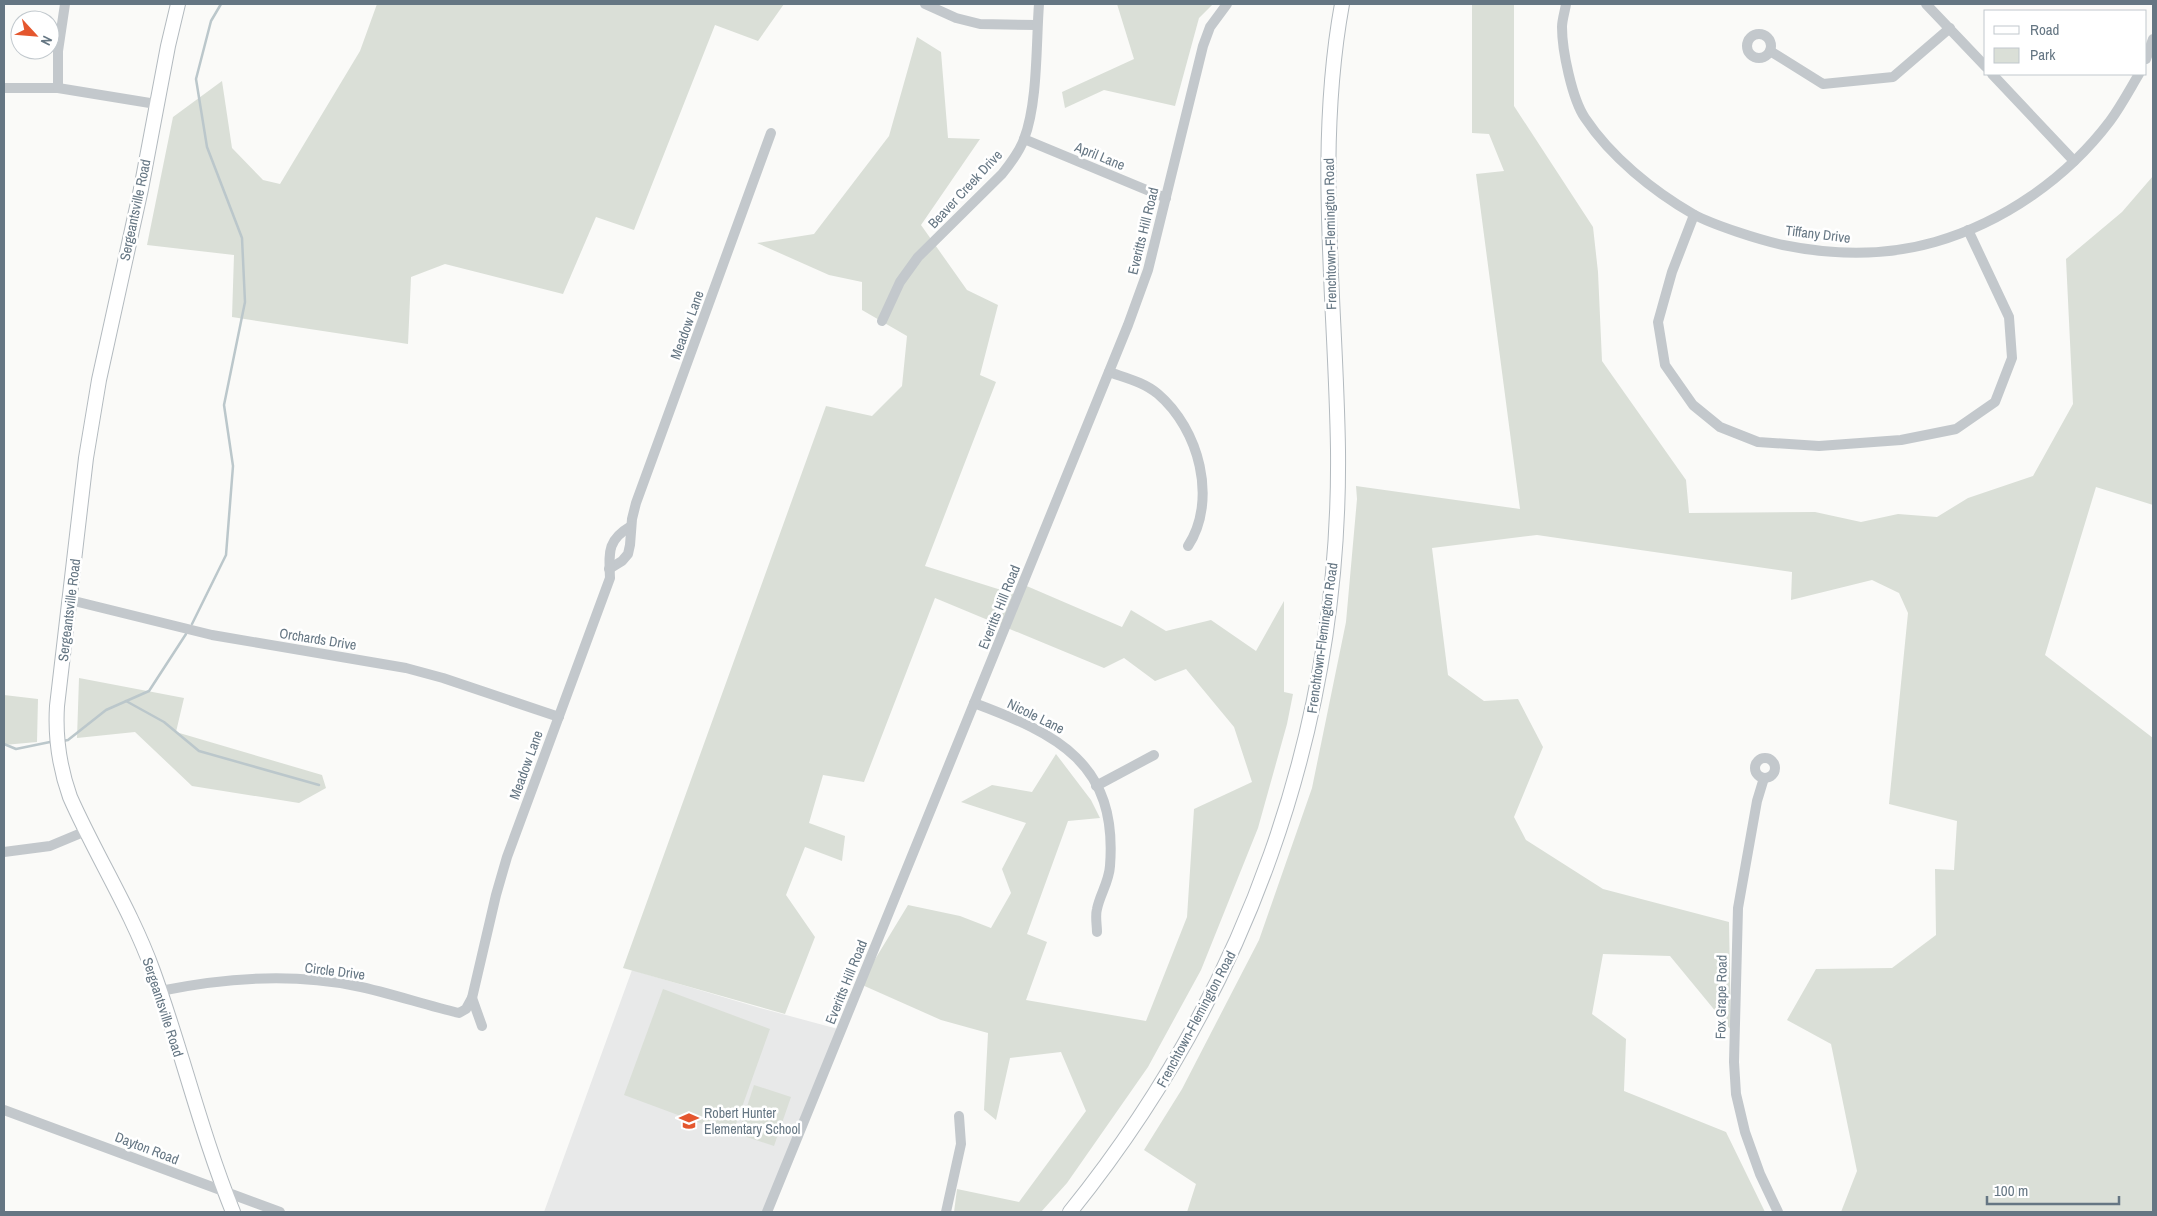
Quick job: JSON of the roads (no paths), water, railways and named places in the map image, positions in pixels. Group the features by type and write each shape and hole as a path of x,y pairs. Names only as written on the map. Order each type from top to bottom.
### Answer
{"main road":[{"name":"Sergeantsville Road","path":"178,4 156,104 141,189 99,380 86,458 57,706 56,745 63,778 86,831 124,904 160,991 208,1147 232,1212"},
{"name":"Frenchtown-Flemington Road","path":"1070,1212 1100,1175 1137,1123 1174,1063 1220,979 1265,873 1290,799 1308,728 1324,644 1334,551 1338,447 1327,181 1334,69 1342,4"}],"street":[{"path":"58,88 58,51 65,4"},
{"path":"925,4 956,18 980,24 1037,25"},
{"name":"Beaver Creek Drive","path":"882,321 900,282 918,258 1002,174 1024,139 1032,110 1039,4"},
{"name":"Everitts Hill Road","path":"767,1212 1109,372 1148,270 1203,46 1210,27 1227,4"},
{"name":"Tiffany Drive","path":"1566,4 1562,26 1569,76 1584,117 1608,146 1633,171 1655,189 1694,215 1782,245 1850,253 1893,250 1934,242 1968,230 2020,206 2074,161 2111,121 2138,75"},
{"path":"1926,4 1984,65"},
{"path":"1770,51 1823,84 1893,77 1950,28"},
{"path":"2147,56 2153,39"},
{"path":"1993,75 2074,161"},
{"path":"4,88 58,88 156,104"},
{"name":"Meadow Lane","path":"609,569 628,554 636,502 771,133"},
{"name":"April Lane","path":"1024,139 1166,198"},
{"path":"1694,215 1672,272 1658,322 1665,365 1693,405 1720,427 1758,442 1818,446 1901,440 1956,428 1994,402 2012,358 2009,317 1968,230"},
{"path":"1109,372 1144,385 1157,394 1177,415 1188,433 1199,462 1203,493 1198,532 1188,546"},
{"name":"Meadow Lane","path":"472,998 496,895 508,857 610,578 610,547 613,540 631,526"},
{"name":"Orchards Drive","path":"70,600 212,635 406,668 443,678 559,717"},
{"name":"Nicole Lane","path":"974,703 1029,724 1065,746 1084,766 1096,786 1105,806 1110,837 1108,880 1096,910 1097,932"},
{"path":"1096,786 1154,755"},
{"name":"Fox Grape Road","path":"1764,778 1757,801 1738,908 1734,1062 1736,1094 1744,1132 1760,1174 1778,1212"},
{"path":"4,852 50,846 86,831"},
{"name":"Circle Drive","path":"160,991 211,982 277,979 308,980 363,987 459,1013 466,1009 472,998"},
{"path":"472,998 482,1026"},
{"name":"Dayton Road","path":"4,1110 280,1212"},
{"path":"946,1212 961,1144 959,1116"}],"waterway":[{"path":"192,624 226,555 233,466 224,405 245,302 242,238 207,147 196,79 211,21 221,4"},
{"path":"63,741 68,740 106,710 149,691 186,634"},
{"path":"126,701 164,722 199,751 319,785"},
{"path":"4,744 16,749 50,742"}],"place":[{"name":"Robert Hunter Elementary School","path":"689,1121"}]}
